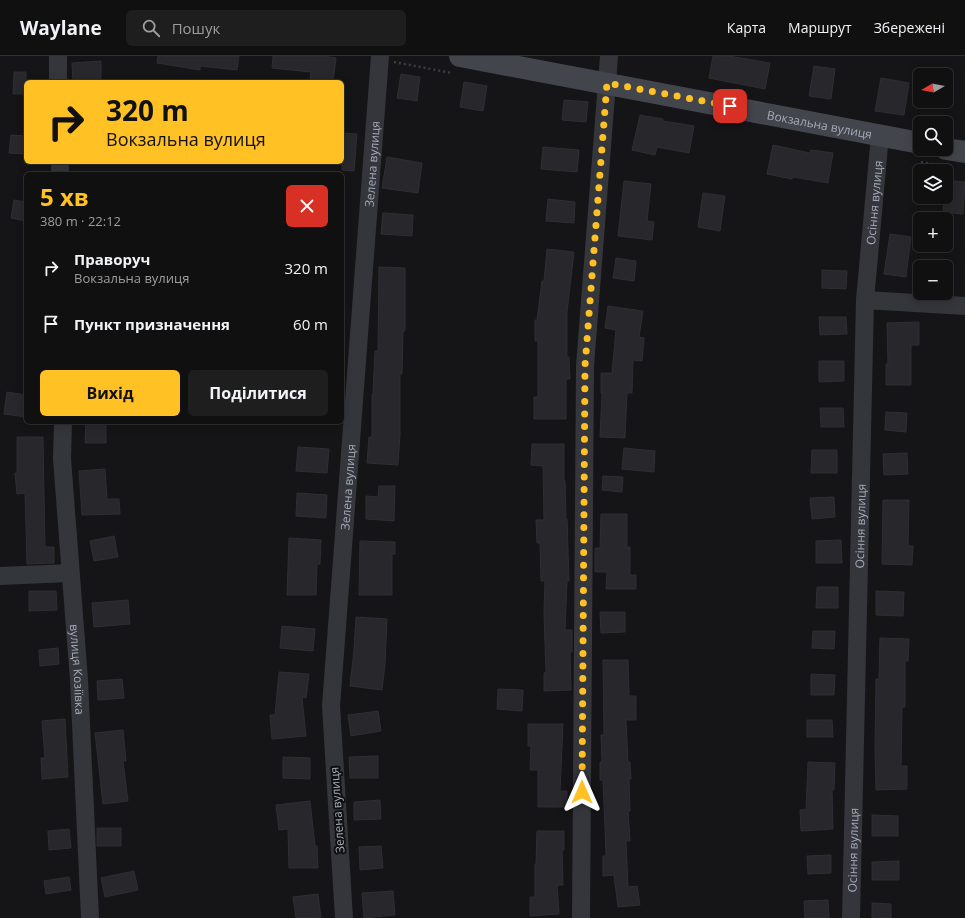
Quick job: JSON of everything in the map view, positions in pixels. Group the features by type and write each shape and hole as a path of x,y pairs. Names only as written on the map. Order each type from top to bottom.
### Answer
{"main road":[{"name":"Вокзальна вулиця","path":"460,56 913,142"},
{"path":"953,149 965,152"}],"street":[{"path":"58,56 58,80"},
{"name":"Зелена вулиця","path":"344,918 331,706 380,56"},
{"path":"581,918 585,366 609,56"},
{"name":"Осіння вулиця","path":"851,918 865,300 880,135"},
{"path":"865,300 965,306"},
{"name":"вулиця Козіївка","path":"63,424 62,459 79,680 90,918"},
{"path":"0,576 70,572"}],"building":[{"path":"158,56 239,56 237,70 200,66 200,70 157,63"},
{"path":"273,56 323,56 336,58 333,80 310,80 311,72 272,68"},
{"path":"713,56 729,56 770,63 765,89 709,78"},
{"path":"101,61 101,80 73,80 72,63"},
{"path":"814,66 835,69 831,99 809,96"},
{"path":"14,72 26,72 26,80 24,80 24,94 13,94"},
{"path":"401,74 420,77 417,101 397,98"},
{"path":"881,78 909,83 904,115 875,111"},
{"path":"464,82 487,86 483,111 460,107"},
{"path":"564,100 588,102 586,122 562,120"},
{"path":"640,115 663,119 663,121 694,126 689,153 657,147 655,155 632,150"},
{"path":"344,133 357,134 354,171 342,170 342,164 344,164"},
{"path":"11,135 24,136 24,154 9,153"},
{"path":"773,145 810,153 811,150 833,153 828,183 793,177 792,179 767,174"},
{"path":"543,147 579,150 577,172 541,169"},
{"path":"387,157 422,163 418,193 382,188"},
{"path":"624,181 651,184 647,221 654,222 652,240 618,236"},
{"path":"953,181 965,182 963,214 943,212 944,204 953,204"},
{"path":"703,193 725,196 720,231 698,227"},
{"path":"548,199 575,202 574,223 546,221"},
{"path":"14,200 24,202 24,221 11,218"},
{"path":"383,213 413,215 412,236 381,234"},
{"path":"890,234 911,237 906,277 884,274"},
{"path":"547,249 574,252 567,312 567,357 569,357 570,379 566,379 566,419 534,419 534,397 538,397 538,341 535,341 535,320 537,320 542,281 544,281"},
{"path":"616,258 636,261 634,281 613,278"},
{"path":"379,267 405,268 405,331 403,331 402,374 400,374 400,434 398,465 367,463 369,437 372,437 372,394 375,351 378,351"},
{"path":"822,270 847,271 846,289 822,288"},
{"path":"608,306 643,311 639,337 644,338 642,361 633,360 632,393 627,393 625,438 600,437 602,393 601,373 612,373 616,330 605,328"},
{"path":"819,317 846,317 847,334 820,335"},
{"path":"919,322 919,345 911,345 911,385 886,385 886,364 888,364 887,323"},
{"path":"819,361 844,361 844,381 819,382"},
{"path":"7,392 24,395 24,417 4,414"},
{"path":"820,408 843,408 844,427 821,427"},
{"path":"886,412 907,413 906,432 885,430"},
{"path":"86,424 106,424 106,443 85,443"},
{"path":"17,437 43,437 45,547 54,547 54,563 27,564 25,493 17,494 15,473 17,473"},
{"path":"532,444 564,444 564,481 569,581 567,581 565,630 572,630 572,652 570,652 571,690 544,691 544,673 546,673 544,614 545,581 541,581 540,543 537,543 536,520 544,520 543,466 531,465"},
{"path":"298,447 329,449 327,473 296,471"},
{"path":"624,448 655,451 654,472 622,469"},
{"path":"812,450 837,450 837,473 811,473"},
{"path":"907,453 908,474 884,475 883,454"},
{"path":"105,469 107,499 119,499 120,514 82,515 79,471"},
{"path":"603,476 623,477 622,492 602,490"},
{"path":"379,486 395,486 394,521 366,519 366,496 378,497"},
{"path":"297,493 327,495 326,518 296,516"},
{"path":"834,497 835,517 812,519 810,498"},
{"path":"883,500 909,500 908,546 913,546 912,565 882,564"},
{"path":"601,514 627,514 627,547 630,547 630,575 636,575 636,589 606,589 607,572 595,572 595,548 600,548"},
{"path":"114,536 118,557 94,561 90,541"},
{"path":"289,538 321,540 320,564 317,564 316,595 287,595"},
{"path":"841,540 842,563 816,563 816,541"},
{"path":"360,541 395,542 395,554 392,554 392,595 359,595"},
{"path":"817,587 838,587 838,608 816,608"},
{"path":"29,591 56,591 57,610 29,611"},
{"path":"876,591 904,592 903,616 876,615"},
{"path":"128,600 130,624 94,627 92,603"},
{"path":"600,612 625,612 625,632 601,633"},
{"path":"356,617 387,619 382,690 350,686"},
{"path":"282,626 315,629 313,651 280,648"},
{"path":"813,631 835,631 834,649 812,648"},
{"path":"880,638 909,639 908,661 905,661 905,707 902,707 901,766 907,766 907,789 876,790 876,679 879,679"},
{"path":"58,648 59,664 40,666 39,650"},
{"path":"603,660 628,660 629,696 636,696 636,720 626,720 628,762 630,762 631,779 629,779 630,811 628,811 630,841 626,841 628,887 637,886 640,905 618,907 614,875 603,876 603,856 606,856 603,780 600,780 600,762 602,762 601,735 604,735"},
{"path":"279,672 309,674 306,698 302,697 306,736 272,739 270,715 275,715"},
{"path":"811,674 835,675 834,695 811,695"},
{"path":"122,679 124,698 98,700 97,681"},
{"path":"498,689 523,690 522,711 497,709"},
{"path":"378,711 381,731 351,736 348,715"},
{"path":"65,719 68,777 42,779 41,758 45,758 42,721"},
{"path":"807,720 832,720 833,737 807,737"},
{"path":"528,724 563,724 560,791 567,791 567,807 538,807 538,770 530,770 531,746 528,746"},
{"path":"123,730 126,761 123,761 128,801 103,804 95,733"},
{"path":"378,756 378,778 350,778 349,757"},
{"path":"283,757 310,758 310,779 283,778"},
{"path":"808,762 835,763 834,790 832,790 833,829 801,831 800,810 806,809"},
{"path":"380,800 381,819 354,820 354,802"},
{"path":"310,801 315,846 317,846 318,868 289,868 288,829 279,830 276,805"},
{"path":"872,815 898,816 898,836 872,836"},
{"path":"97,828 121,828 121,846 97,846"},
{"path":"69,829 71,848 49,850 48,831"},
{"path":"537,831 564,831 564,850 562,850 563,885 557,885 559,914 530,916 530,897 535,897"},
{"path":"381,846 383,868 360,870 359,847"},
{"path":"831,855 831,873 808,874 807,856"},
{"path":"899,861 899,880 872,880 872,862"},
{"path":"134,871 138,890 105,897 101,878"},
{"path":"69,877 71,890 46,894 44,881"},
{"path":"393,891 395,915 364,918 362,893"},
{"path":"318,894 321,918 296,918 293,897"},
{"path":"828,900 829,918 805,918 804,901"},
{"path":"872,903 891,904 891,918 872,918"}],"route":[{"path":"582,792 585,366 607,83 730,106"}]}
